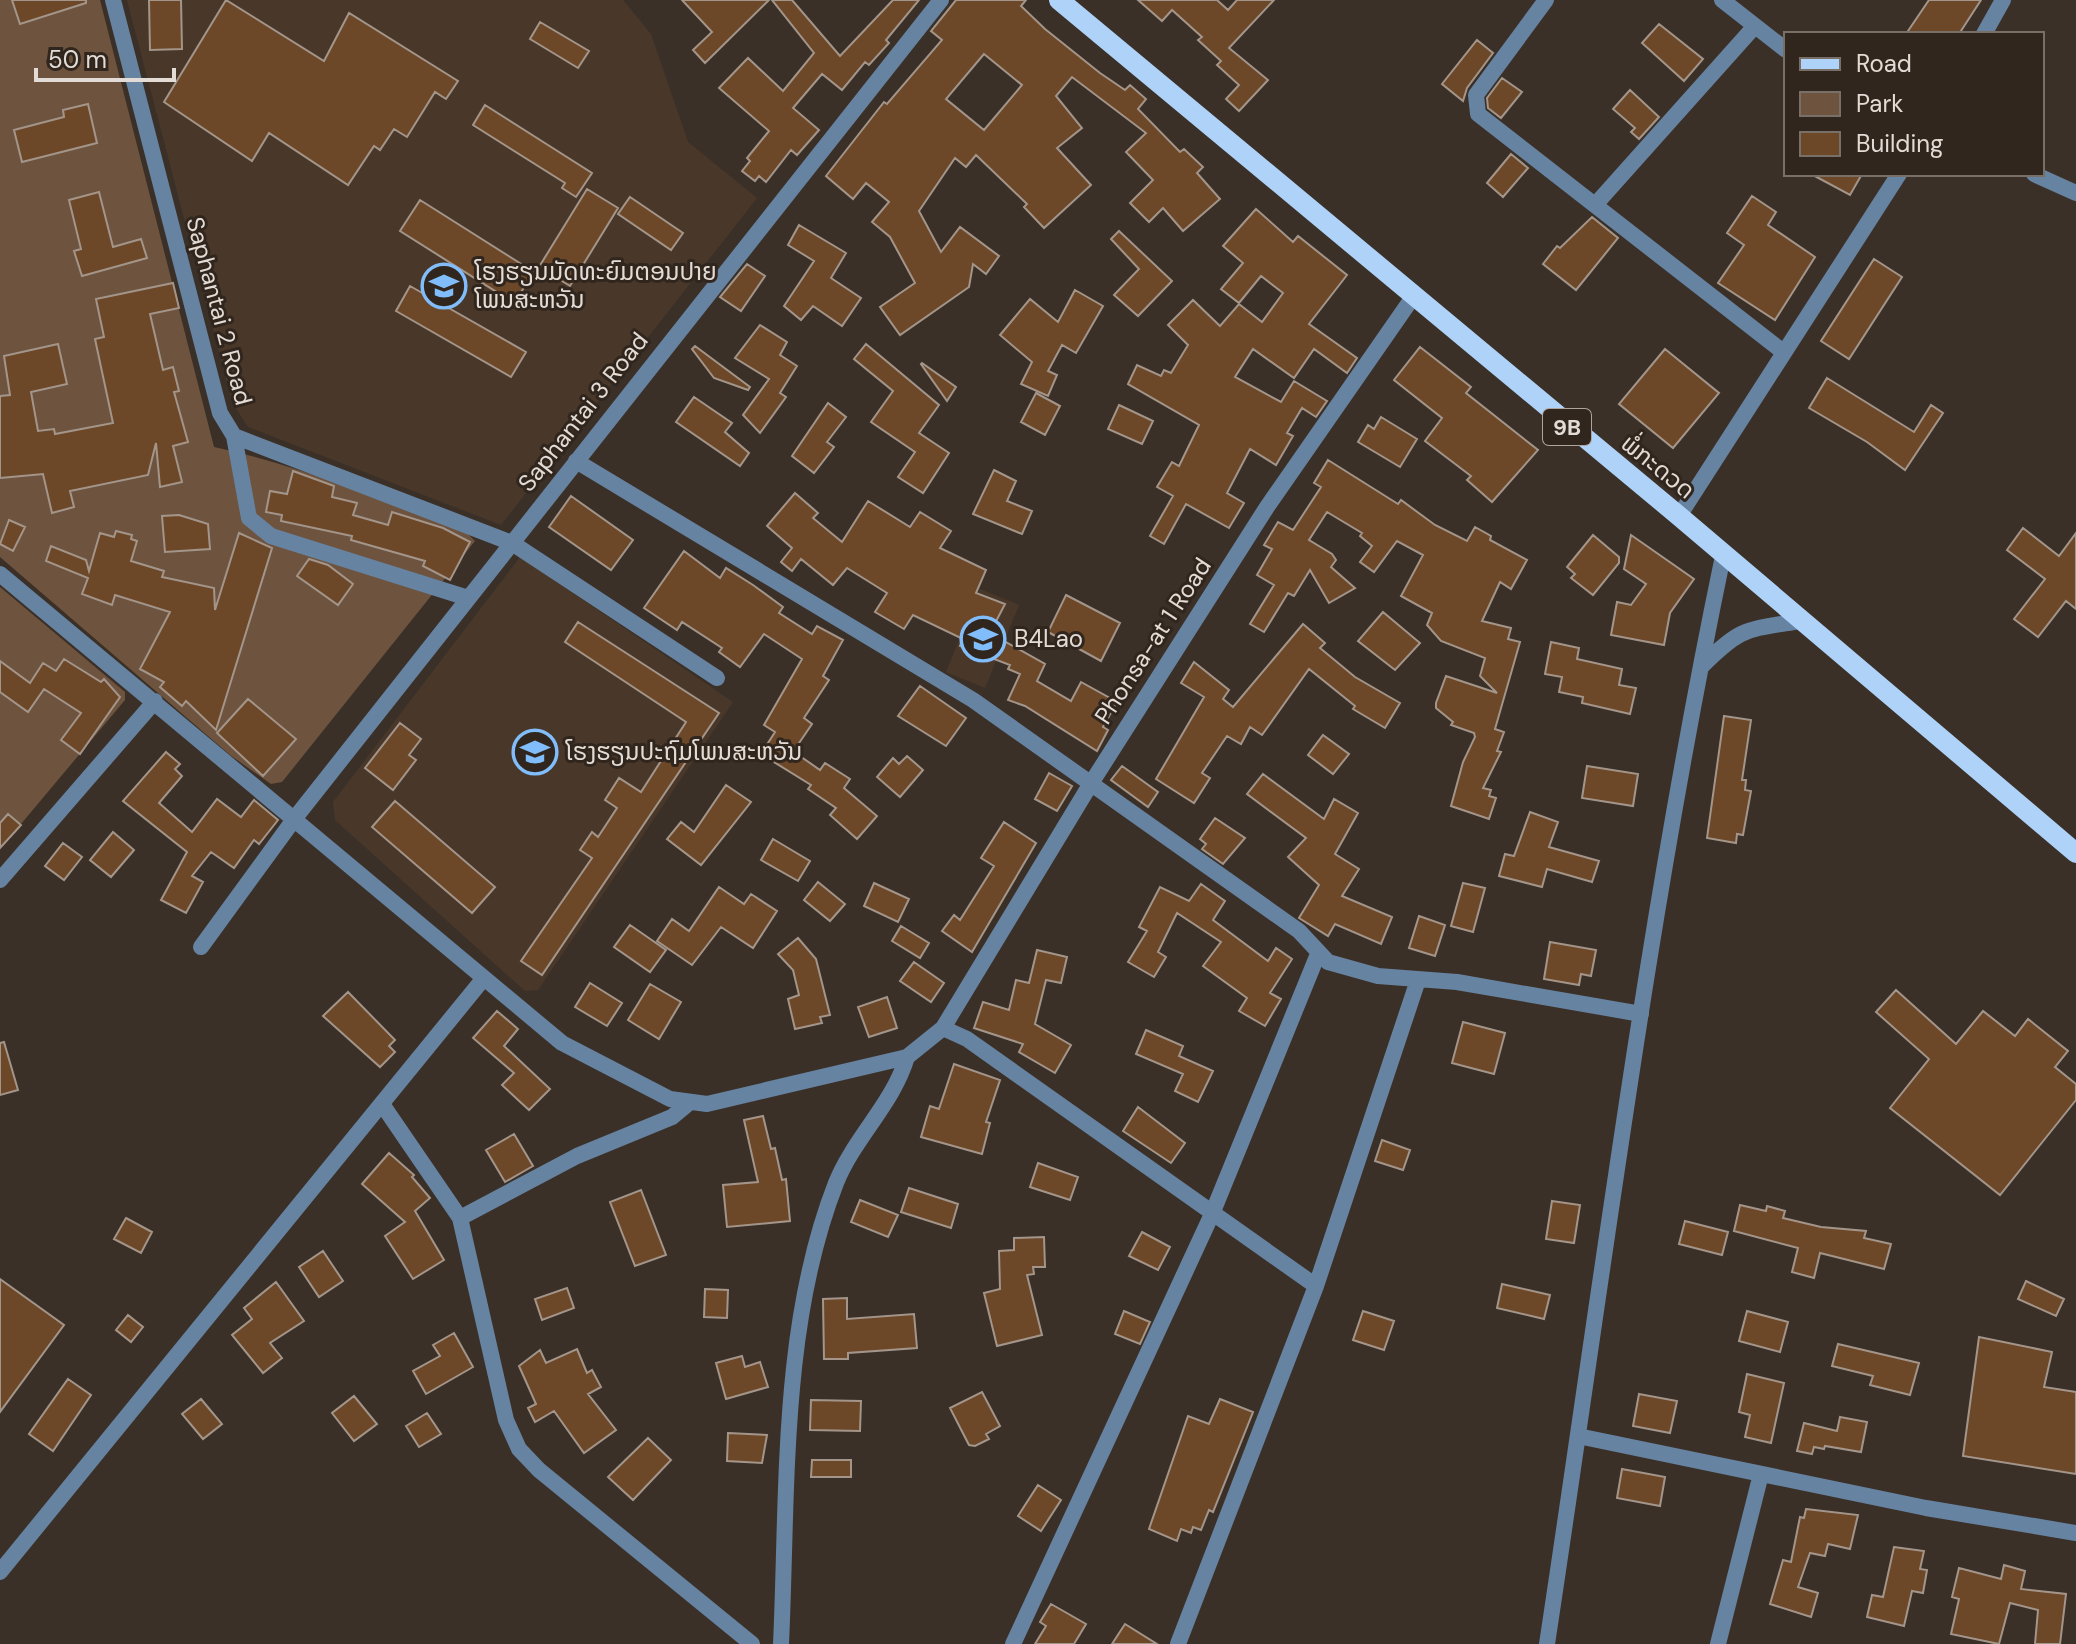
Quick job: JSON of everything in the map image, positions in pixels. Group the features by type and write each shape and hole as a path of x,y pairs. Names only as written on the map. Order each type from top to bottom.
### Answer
{"main road":[{"name":"ພໍ່ກະດວດ","path":"1059,0 1679,516 2076,853"}],"street":[{"name":"Saphantai 2 Road","path":"113,0 220,413 234,436 512,543 717,678"},
{"name":"Saphantai 3 Road","path":"201,947 295,818 941,0"},
{"path":"1546,0 1476,95 1478,114 1782,351"},
{"path":"1985,32 2003,0"},
{"path":"1733,4 1784,48"},
{"path":"1595,205 1755,26"},
{"path":"1679,516 1782,351 1898,176"},
{"path":"2038,176 2076,193"},
{"name":"Phonsa-at 1 Road","path":"946,1024 1090,785 1267,507 1413,297"},
{"path":"234,436 249,518 256,527 271,536 468,598"},
{"path":"576,461 973,700 1299,931 1328,962 1367,973 1457,982 1641,1014"},
{"path":"1547,1644 1641,1014 1700,668 1723,556"},
{"path":"0,574 562,1043 670,1099 690,1102 731,1101 810,1078 907,1057"},
{"path":"1700,668 1733,636 1750,629 1800,621"},
{"path":"0,880 155,701"},
{"path":"1013,1644 1212,1214 1318,954"},
{"path":"0,1572 484,978"},
{"path":"1178,1644 1316,1286 1418,980"},
{"path":"781,1644 795,1365 805,1281 837,1180 893,1092 907,1057 946,1024 1316,1286"},
{"path":"460,1218 577,1156 672,1117 690,1102"},
{"path":"382,1104 460,1218 506,1420 519,1449 539,1470 752,1644"},
{"path":"1578,1436 1926,1508 2076,1533"},
{"path":"1718,1644 1761,1474"}],"shaded area":[{"name":"ໂຮງຮຽນມັດທະຍົມຕອນປາຍ ໂພນສະຫວັນ","path":"127,0 623,0 651,34 688,142 757,198 501,525 248,427 232,402"},
{"name":"ໂຮງຮຽນປະຖົມໂພນສະຫວັນ","path":"520,557 733,702 538,990 525,991 335,820 333,802"},
{"name":"B4Lao","path":"980,589 1019,605 985,688 946,672"}],"green space":[{"path":"0,0 100,0 214,447 343,485 468,534 475,541 282,782 271,784 230,755 0,557"},
{"path":"0,587 125,692 125,700 0,849"}],"building":[{"path":"12,0 86,0 86,3 20,24"},
{"path":"149,0 181,0 182,49 150,50"},
{"path":"226,0 324,61 349,13 458,81 446,99 435,92 407,137 394,129 380,150 374,146 348,185 269,133 252,161 164,102"},
{"path":"682,0 769,0 705,63 693,50 712,32"},
{"path":"772,0 792,0 840,56 893,0 919,0 886,40 889,43 869,65 865,62 842,90 822,74 793,108 819,130 797,155 791,150 766,182 759,176 755,181 742,171 750,161 747,158 769,131 719,88 748,58 783,91 814,53"},
{"path":"956,0 1026,0 1021,6 1045,29 1100,73 1125,90 1130,85 1146,99 1138,109 1180,152 1184,149 1203,167 1197,173 1220,199 1183,231 1163,208 1149,222 1130,203 1153,180 1126,152 1146,133 1072,77 1056,96 1082,128 1057,148 1091,185 1044,228 1024,207 1027,204 976,155 966,167 955,158 919,211 941,252 960,227 999,256 986,274 973,264 969,287 900,335 880,307 915,283 890,237 872,222 889,202 866,183 853,199 826,176 884,102 887,104 942,40 931,31","holes":["984,54 1022,85 984,130 946,99"]},
{"path":"1138,0 1217,0 1228,10 1237,0 1274,0 1229,48 1268,80 1239,111 1226,99 1239,85 1217,65 1221,61 1198,40 1202,37 1172,10 1162,21"},
{"path":"1929,0 1981,0 1960,32 1907,32"},
{"path":"540,22 589,51 578,68 530,39"},
{"path":"1659,24 1703,59 1684,81 1642,43"},
{"path":"1477,40 1493,53 1467,88 1463,101 1442,84"},
{"path":"1502,78 1522,92 1501,118 1488,108 1487,98"},
{"path":"1630,90 1659,117 1639,139 1631,132 1635,128 1613,109"},
{"path":"88,104 97,143 22,162 14,130 64,117 63,110"},
{"path":"485,105 592,173 576,197 562,188 565,183 473,125"},
{"path":"1511,154 1528,168 1503,197 1487,183"},
{"path":"1815,176 1861,176 1850,195"},
{"path":"587,189 618,208 570,286 539,267"},
{"path":"99,192 113,247 141,239 147,258 82,276 74,251 81,249 69,200"},
{"path":"1752,196 1776,212 1768,225 1815,257 1775,320 1718,283 1744,245 1727,233"},
{"path":"630,197 683,233 671,250 618,214"},
{"path":"420,200 534,272 514,303 400,231"},
{"path":"1256,209 1293,242 1298,236 1347,275 1309,324 1357,358 1347,373 1314,349 1294,378 1253,349 1235,377 1281,402 1294,381 1327,401 1316,417 1302,408 1287,433 1293,436 1276,465 1250,449 1227,493 1244,503 1229,528 1186,504 1164,544 1150,536 1173,496 1157,487 1172,462 1179,466 1199,425 1128,384 1137,365 1161,376 1164,370 1171,373 1188,345 1168,325 1193,300 1220,326 1239,304 1262,322 1283,293 1261,276 1239,303 1221,289 1243,263 1223,246"},
{"path":"1592,217 1618,238 1576,290 1543,264 1557,246 1560,248"},
{"path":"799,225 846,253 831,278 861,298 842,326 813,306 801,320 784,306 814,261 788,245"},
{"path":"1119,231 1172,281 1138,316 1114,295 1139,269 1111,239"},
{"path":"1874,259 1902,277 1849,359 1821,341"},
{"path":"747,264 765,276 741,311 720,297"},
{"path":"173,283 179,308 150,314 163,370 173,367 179,391 174,392 188,442 173,446 182,482 160,487 156,443 148,475 70,491 74,507 52,513 43,474 0,478 0,396 10,395 4,356 58,344 67,384 31,392 38,431 54,429 55,434 113,423 95,339 104,337 96,299"},
{"path":"410,286 526,352 511,377 396,311"},
{"path":"1075,290 1103,306 1076,353 1062,345 1048,371 1057,375 1048,396 1021,384 1032,362 1000,335 1030,299 1058,322"},
{"path":"760,325 787,342 780,355 797,366 780,393 786,397 760,433 743,415 769,379 735,358"},
{"path":"866,344 939,405 919,433 949,453 923,493 898,477 915,452 871,422 893,391 854,359"},
{"path":"695,346 750,387 748,390 714,378 692,349"},
{"path":"1420,347 1471,387 1466,393 1538,450 1492,502 1467,480 1471,476 1425,441 1442,418 1394,380"},
{"path":"1665,349 1719,393 1673,448 1619,404"},
{"path":"921,364 956,387 947,401"},
{"path":"1827,378 1914,432 1931,405 1943,413 1905,470 1867,442 1809,408"},
{"path":"1036,393 1060,406 1045,435 1021,422"},
{"path":"694,397 732,423 725,432 749,453 740,466 676,422"},
{"path":"828,403 846,417 827,442 834,447 814,473 792,456"},
{"path":"1119,405 1153,421 1142,444 1108,429"},
{"path":"1381,417 1417,439 1400,467 1358,442 1368,425 1374,429"},
{"path":"1328,460 1398,504 1401,500 1435,525 1467,541 1475,527 1491,536 1490,540 1527,560 1511,589 1500,582 1482,621 1511,628 1508,639 1520,642 1495,729 1504,732 1497,751 1501,752 1483,788 1491,790 1489,796 1496,798 1489,819 1451,806 1463,762 1475,737 1474,733 1451,725 1453,722 1436,708 1436,703 1446,676 1497,693 1480,676 1485,658 1441,641 1427,625 1432,613 1401,596 1423,555 1397,541 1374,572 1360,562 1372,546 1360,536 1362,533 1327,512 1309,540 1332,554 1336,560 1331,567 1355,588 1329,603 1310,570 1294,596 1288,593 1264,632 1250,624 1274,585 1257,575 1272,549 1264,545 1278,522 1293,530 1321,487 1314,483"},
{"path":"994,470 1016,481 1007,501 1032,511 1022,534 973,514"},
{"path":"293,471 334,486 332,497 357,503 353,515 388,525 392,512 443,528 470,542 450,580 423,566 425,561 351,540 352,536 281,521 282,515 266,512 270,491 287,494"},
{"path":"795,493 818,513 813,518 842,542 868,501 910,527 920,512 951,531 940,548 986,570 976,593 1005,604 990,633 1045,664 1037,681 1071,701 1081,682 1117,702 1103,727 1108,730 1097,751 1025,706 1008,700 1020,674 1008,669 1010,665 960,646 963,639 913,615 904,629 875,612 887,593 847,568 833,585 801,559 792,571 781,562 792,548 767,526"},
{"path":"571,496 633,540 611,570 549,527"},
{"path":"179,515 208,524 210,549 165,552 162,516"},
{"path":"9,520 25,527 13,551 0,544"},
{"path":"2023,528 2059,556 2076,533 2076,609 2066,601 2038,637 2014,619 2045,579 2007,550"},
{"path":"116,531 132,535 131,539 137,541 131,561 164,571 162,577 214,588 215,610 239,533 272,548 216,730 186,701 182,706 160,687 164,682 140,669 170,612 115,595 112,605 82,594 88,578 46,561 51,546 86,560 89,571 100,533 114,537"},
{"path":"1593,535 1619,557 1619,563 1593,595 1571,578 1575,574 1567,567"},
{"path":"1631,535 1694,579 1670,613 1664,645 1611,635 1617,602 1631,605 1646,584 1624,569"},
{"path":"684,551 720,578 726,568 753,585 783,607 779,613 812,634 817,626 843,640 823,676 829,680 804,718 812,724 795,749 799,751 797,754 820,770 825,763 850,779 844,788 877,816 857,839 830,815 836,808 808,789 811,785 761,754 775,732 764,725 802,659 764,634 740,667 719,652 722,648 682,622 677,630 644,608"},
{"path":"309,559 328,565 353,584 338,605 297,576"},
{"path":"1066,595 1120,623 1101,661 1048,632"},
{"path":"1383,612 1420,643 1395,670 1358,641"},
{"path":"578,622 719,713 542,975 521,961 592,858 580,850 592,832 598,837 617,808 605,800 619,778 641,792 686,722 565,642"},
{"path":"1303,624 1325,643 1320,648 1355,677 1400,703 1385,728 1353,709 1355,706 1309,669 1262,735 1250,727 1241,744 1227,736 1202,773 1210,778 1194,803 1156,779 1204,697 1181,683 1194,662 1229,690 1223,699 1233,707"},
{"path":"1551,642 1579,648 1577,659 1622,669 1619,685 1636,688 1630,714 1582,703 1583,697 1559,692 1562,677 1545,674"},
{"path":"64,659 101,682 104,679 120,697 80,754 61,740 81,713 44,689 28,712 0,692 0,661 30,683 43,663 56,671"},
{"path":"920,686 966,718 946,746 898,716"},
{"path":"248,699 296,739 263,776 217,733"},
{"path":"1724,716 1751,720 1742,780 1746,780 1745,790 1751,791 1743,835 1737,834 1736,843 1707,838"},
{"path":"400,723 421,739 409,755 416,760 393,790 365,768"},
{"path":"1323,735 1349,754 1333,774 1308,755"},
{"path":"166,752 180,764 175,769 182,776 159,803 192,832 217,799 241,817 254,800 278,820 259,844 254,840 234,868 211,852 192,876 203,882 186,913 161,900 187,852 123,801"},
{"path":"907,756 923,770 900,797 877,777 893,758 899,764"},
{"path":"1122,766 1158,792 1148,807 1111,780"},
{"path":"1587,766 1638,774 1633,806 1582,798"},
{"path":"1049,773 1072,786 1057,811 1035,799"},
{"path":"1263,774 1324,819 1334,799 1358,813 1335,854 1359,869 1342,896 1392,917 1381,944 1335,924 1328,936 1299,918 1319,885 1288,857 1306,838 1247,794"},
{"path":"726,785 751,802 701,865 667,839 681,822 694,832"},
{"path":"395,801 495,887 472,913 372,827"},
{"path":"1530,812 1558,822 1549,847 1599,861 1592,882 1547,869 1542,887 1499,876 1505,854 1514,856"},
{"path":"8,814 21,825 0,848 0,823"},
{"path":"1215,818 1245,838 1223,864 1202,849 1206,844 1200,839"},
{"path":"1004,822 1036,843 972,952 942,931 954,915 960,920 994,866 981,858"},
{"path":"113,832 134,850 111,877 90,860"},
{"path":"773,839 810,861 798,881 761,860"},
{"path":"63,843 82,857 64,880 45,866"},
{"path":"818,882 845,904 830,921 804,900"},
{"path":"874,883 909,899 898,922 864,906"},
{"path":"1463,883 1485,888 1473,932 1451,926"},
{"path":"1201,884 1225,901 1213,920 1268,961 1276,948 1292,959 1270,993 1281,999 1265,1026 1239,1011 1247,998 1203,966 1221,942 1177,913 1158,952 1166,957 1154,977 1128,962 1147,931 1139,927 1160,887 1189,901"},
{"path":"719,887 744,904 751,894 777,911 753,948 721,927 692,965 657,941 672,919 689,931"},
{"path":"1419,916 1445,925 1435,956 1409,948"},
{"path":"630,925 666,950 650,972 614,947"},
{"path":"901,926 929,943 920,958 892,941"},
{"path":"798,938 816,959 830,1015 820,1017 822,1023 795,1029 788,999 799,995 793,970 778,954"},
{"path":"1550,942 1596,950 1591,976 1581,974 1579,985 1544,979"},
{"path":"1037,950 1067,957 1061,983 1046,980 1035,1024 1071,1045 1055,1073 1019,1052 1023,1044 974,1028 983,1002 1009,1010 1016,980 1029,983"},
{"path":"914,962 944,983 931,1002 900,981"},
{"path":"590,983 622,1003 607,1026 575,1007"},
{"path":"650,984 681,1002 659,1039 628,1020"},
{"path":"1896,990 1956,1044 1983,1011 2015,1036 2028,1019 2068,1051 2055,1067 2076,1084 2076,1100 2000,1195 1890,1108 1929,1059 1876,1012"},
{"path":"348,992 395,1040 389,1046 395,1052 380,1067 323,1016"},
{"path":"887,997 897,1028 869,1037 858,1007"},
{"path":"497,1011 518,1029 504,1046 550,1089 529,1110 502,1085 514,1073 473,1038"},
{"path":"1463,1022 1505,1033 1494,1074 1452,1063"},
{"path":"1146,1030 1183,1046 1179,1056 1213,1071 1198,1102 1175,1091 1183,1074 1136,1054"},
{"path":"4,1042 18,1090 0,1095 0,1043"},
{"path":"954,1064 1000,1080 986,1122 990,1123 982,1154 921,1137 930,1106 939,1109"},
{"path":"1138,1107 1185,1143 1171,1163 1123,1131"},
{"path":"763,1116 782,1180 786,1179 790,1221 727,1227 723,1185 758,1182 744,1120"},
{"path":"514,1134 533,1166 505,1182 486,1150"},
{"path":"1382,1140 1410,1150 1403,1170 1375,1161"},
{"path":"389,1153 414,1175 412,1177 430,1198 415,1211 444,1260 413,1279 385,1236 405,1222 362,1184"},
{"path":"1038,1163 1078,1177 1070,1200 1030,1187"},
{"path":"909,1188 958,1204 951,1228 901,1212"},
{"path":"641,1190 666,1255 635,1266 610,1202"},
{"path":"860,1200 898,1215 888,1237 851,1222"},
{"path":"1552,1201 1580,1205 1574,1243 1546,1239"},
{"path":"1740,1205 1766,1211 1767,1206 1785,1211 1783,1218 1821,1227 1866,1231 1864,1238 1891,1244 1884,1269 1820,1253 1814,1278 1792,1272 1798,1248 1734,1231"},
{"path":"126,1218 152,1232 141,1253 114,1239"},
{"path":"1685,1221 1728,1232 1722,1255 1679,1244"},
{"path":"1142,1232 1170,1247 1158,1270 1129,1256"},
{"path":"1044,1237 1045,1267 1033,1267 1034,1274 1027,1275 1042,1335 997,1346 984,1293 1000,1289 999,1251 1014,1250 1014,1238"},
{"path":"323,1251 343,1281 319,1297 299,1267"},
{"path":"0,1279 64,1325 0,1412"},
{"path":"2026,1281 2064,1299 2056,1316 2018,1299"},
{"path":"276,1282 304,1321 270,1343 282,1358 263,1373 232,1335 252,1319 244,1308"},
{"path":"1502,1284 1550,1295 1544,1319 1497,1308"},
{"path":"567,1288 574,1308 542,1320 535,1299"},
{"path":"705,1289 728,1290 727,1318 704,1317"},
{"path":"847,1298 847,1319 914,1314 917,1348 848,1353 848,1359 824,1359 823,1299"},
{"path":"1124,1311 1150,1322 1140,1344 1115,1334"},
{"path":"1363,1311 1394,1321 1384,1350 1353,1340"},
{"path":"1747,1311 1788,1322 1780,1352 1739,1341"},
{"path":"128,1315 143,1327 131,1342 116,1330"},
{"path":"454,1333 473,1367 426,1394 413,1371 440,1356 433,1345"},
{"path":"1979,1337 2052,1352 2044,1387 2076,1392 2076,1474 1963,1456"},
{"path":"1838,1344 1919,1363 1910,1395 1870,1385 1873,1376 1832,1366"},
{"path":"577,1349 587,1373 592,1370 601,1387 588,1394 616,1430 584,1453 554,1411 535,1422 528,1408 536,1404 519,1366 540,1350 546,1363"},
{"path":"742,1356 745,1367 760,1362 768,1387 726,1399 716,1363"},
{"path":"1747,1374 1784,1383 1771,1443 1745,1437 1750,1415 1739,1412"},
{"path":"68,1379 91,1395 53,1451 29,1434"},
{"path":"982,1392 1000,1426 986,1434 989,1439 975,1446 969,1445 950,1408"},
{"path":"1639,1394 1677,1401 1670,1433 1633,1426"},
{"path":"354,1396 377,1424 354,1441 332,1413"},
{"path":"201,1399 222,1424 203,1439 182,1414"},
{"path":"1220,1399 1253,1412 1213,1512 1209,1510 1201,1530 1193,1527 1191,1533 1181,1529 1177,1541 1149,1529 1188,1416 1209,1424"},
{"path":"811,1400 861,1401 860,1431 810,1430"},
{"path":"427,1413 441,1434 419,1447 406,1426"},
{"path":"1840,1417 1867,1422 1861,1452 1825,1446 1824,1449 1814,1447 1812,1454 1797,1451 1804,1423 1837,1431"},
{"path":"728,1433 767,1435 762,1463 727,1461"},
{"path":"648,1438 671,1460 633,1500 608,1477"},
{"path":"812,1460 851,1460 851,1477 811,1477"},
{"path":"1622,1469 1665,1477 1660,1506 1617,1498"},
{"path":"1038,1485 1061,1500 1041,1531 1018,1516"},
{"path":"1806,1509 1858,1515 1850,1549 1828,1544 1825,1556 1810,1553 1798,1587 1818,1593 1811,1617 1770,1604 1783,1560 1791,1562 1800,1517 1804,1518"},
{"path":"1894,1547 1924,1551 1920,1569 1927,1570 1923,1593 1912,1591 1904,1626 1867,1617 1872,1595 1883,1597"},
{"path":"2004,1565 2025,1571 2021,1589 2066,1594 2060,1644 2035,1644 2038,1610 2010,1603 1999,1644 1951,1634 1959,1599 1952,1597 1959,1568 2001,1579"},
{"path":"1051,1604 1086,1624 1074,1644 1035,1644 1046,1626 1040,1622"},
{"path":"1125,1624 1157,1644 1112,1644"}],"place":[{"name":"ໂຮງຮຽນມັດທະຍົມຕອນປາຍ ໂພນສະຫວັນ","path":"444,286"},
{"name":"B4Lao","path":"983,639"},
{"name":"ໂຮງຮຽນປະຖົມໂພນສະຫວັນ","path":"535,752"}]}
